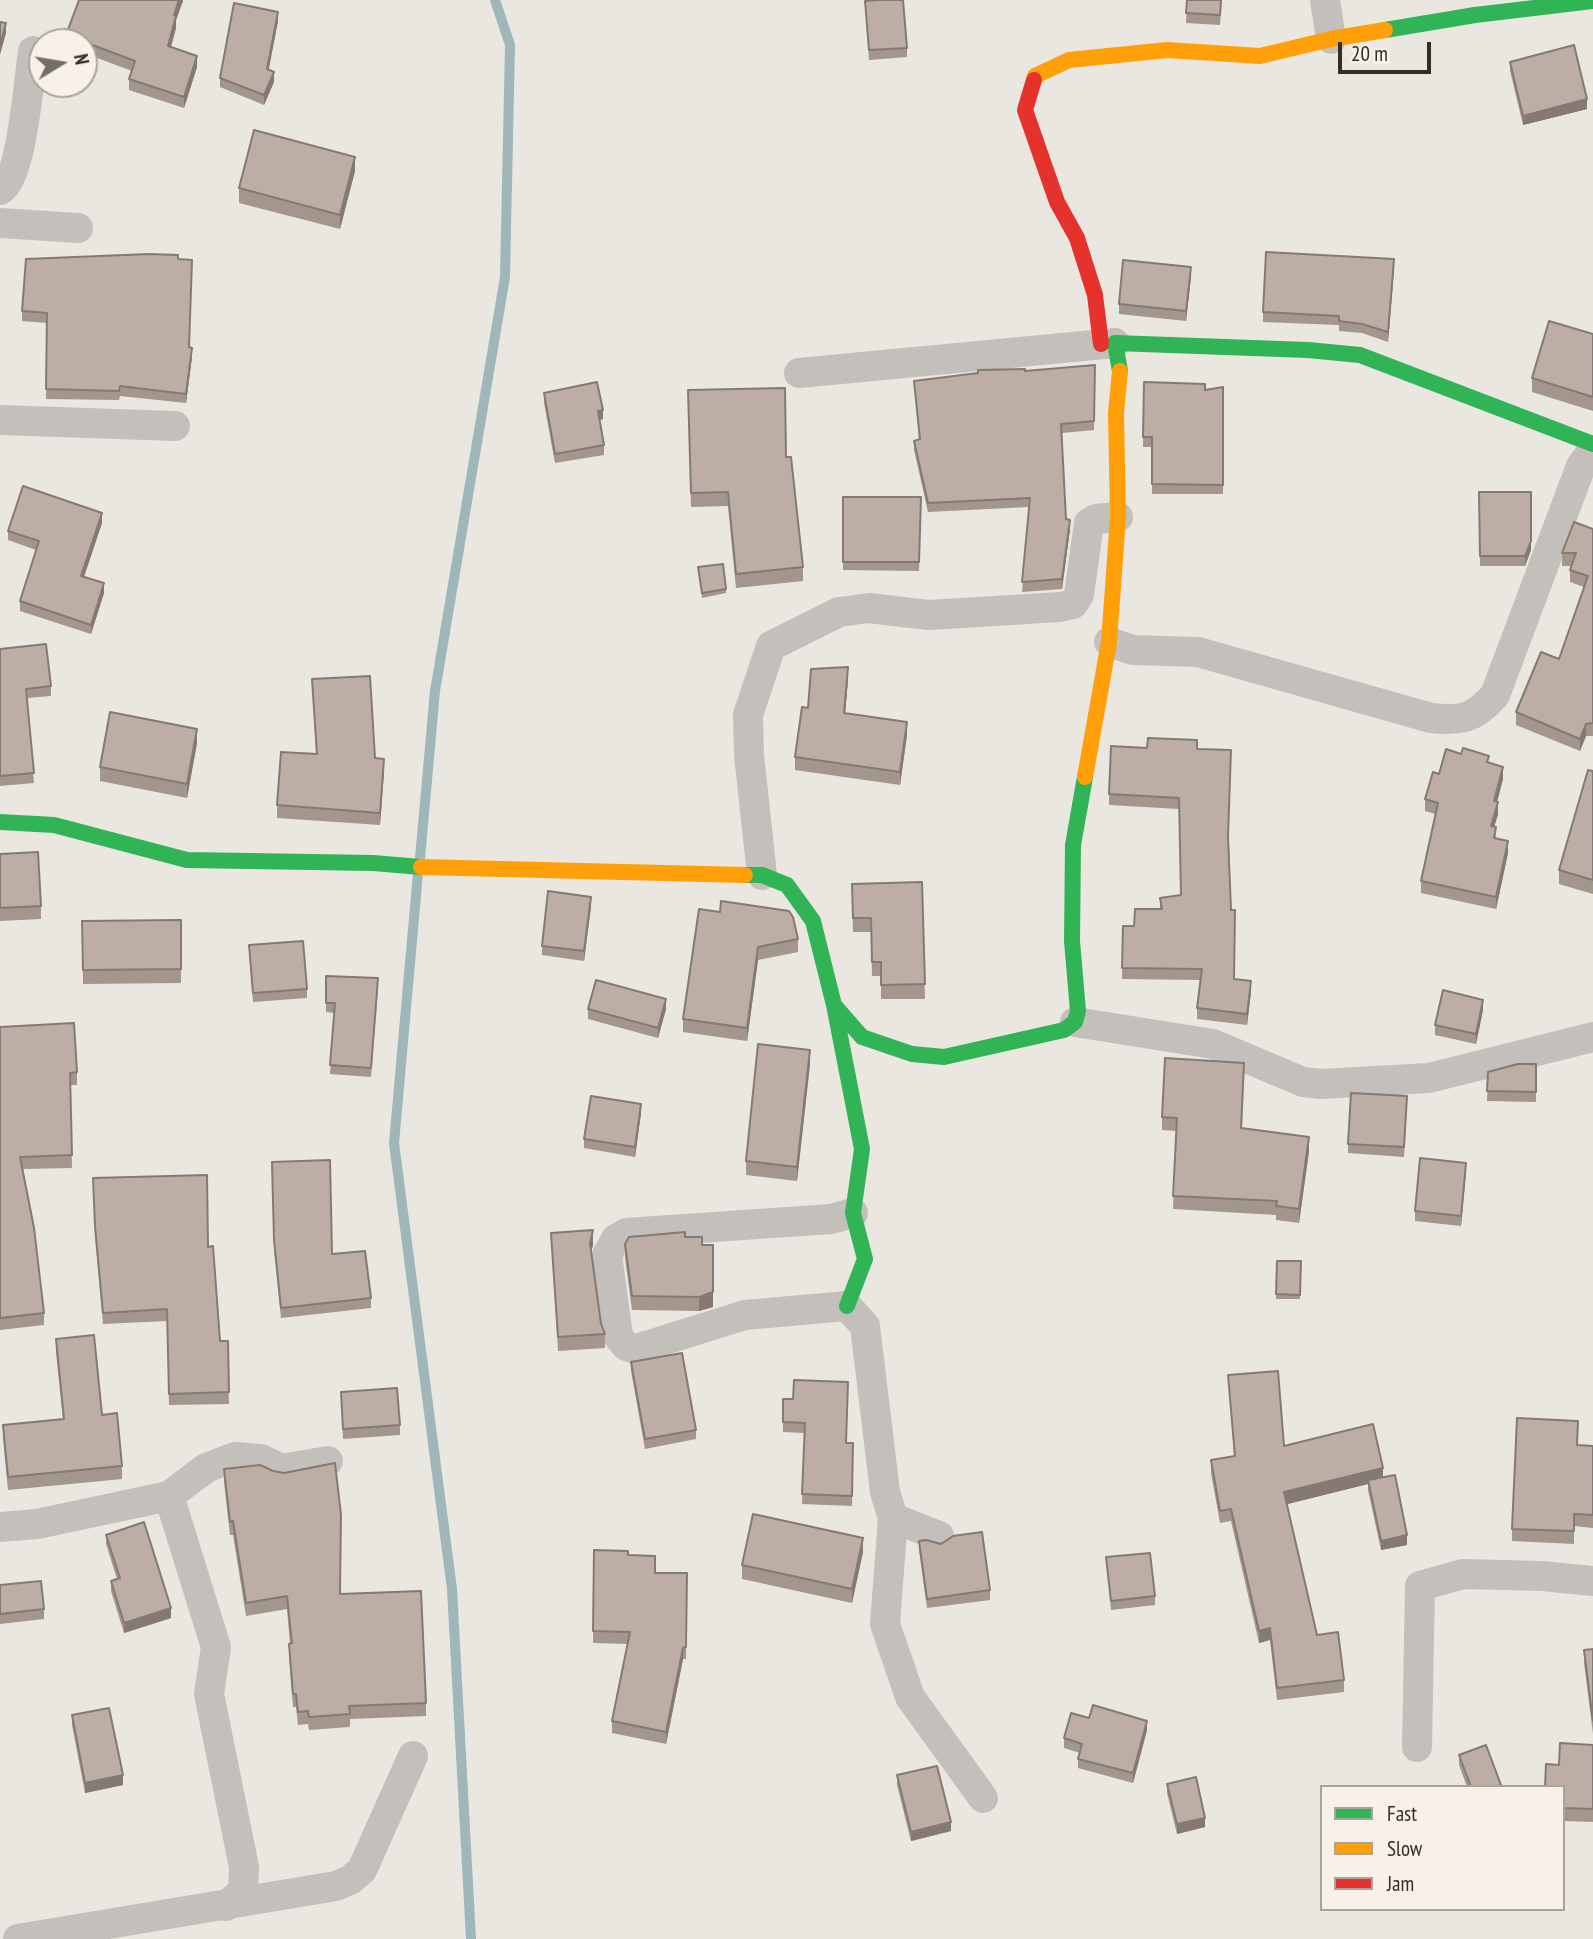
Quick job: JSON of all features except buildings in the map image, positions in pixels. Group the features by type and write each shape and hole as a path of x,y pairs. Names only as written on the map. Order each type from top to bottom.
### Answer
{"street":[{"path":"1325,0 1331,39"},
{"path":"834,1005 862,1037 912,1054 944,1056 1064,1030 1074,1022 1078,1010 1072,941 1073,845 1109,642 1118,517 1115,413 1120,370 1108,343 1077,238 1057,202 1025,110 1035,76 1069,60 1167,50 1260,56 1331,39 1475,15 1593,1"},
{"path":"0,190 6,187 16,165 28,85"},
{"path":"0,223 78,228"},
{"path":"799,373 1108,343 1308,350 1360,355 1593,444"},
{"path":"0,420 176,426"},
{"path":"1109,642 1133,650 1198,652 1431,718 1457,720 1481,711 1495,695 1581,466 1593,450"},
{"path":"762,875 749,755 748,715 771,646 839,612 849,610 869,608 928,615 1073,604 1079,595 1089,523 1096,519 1118,517"},
{"path":"0,822 54,825 187,860 373,863 446,869 762,875 787,886 813,921 834,1005 862,1149 853,1213 865,1259 848,1306"},
{"path":"1074,1022 1213,1044 1303,1082 1321,1084 1429,1078 1593,1037"},
{"path":"848,1306 745,1315 636,1349 626,1346 618,1336 607,1255 616,1239 626,1233 831,1219 853,1213"},
{"path":"848,1306 864,1326 885,1492 893,1518 885,1624 910,1697 983,1798"},
{"path":"0,1527 37,1524 169,1496 206,1468 236,1457 261,1459 281,1469 328,1461"},
{"path":"169,1496 216,1647 209,1694 244,1867 243,1891 226,1906"},
{"path":"893,1518 939,1536"},
{"path":"1417,1746 1420,1586 1463,1574 1542,1576 1593,1581"},
{"path":"18,1939 226,1906 336,1886 350,1880 362,1870 413,1756"}],"waterway":[{"path":"420,858 435,691 505,277 510,45 495,0"},
{"path":"418,873 394,1143 452,1589 471,1939"}],"traffic: fast":[{"path":"1385,30 1475,15 1593,1"},
{"path":"1120,371 1115,343 1308,350 1360,355 1593,444"},
{"path":"834,1005 862,1037 912,1054 944,1057 1064,1030 1075,1022 1078,1011 1072,941 1073,845 1085,777"},
{"path":"0,822 54,825 187,860 373,863 421,867"},
{"path":"745,875 762,875 787,885 813,921 834,1005 862,1149 853,1213 865,1259 847,1306"}],"traffic: slow":[{"path":"1034,80 1035,76 1069,60 1167,50 1260,56 1331,39 1385,30"},
{"path":"1085,777 1109,642 1118,517 1116,413 1120,371"},
{"path":"421,867 745,875"}],"traffic: jam":[{"path":"1034,80 1025,110 1057,202 1077,238 1095,295 1101,344"}]}
